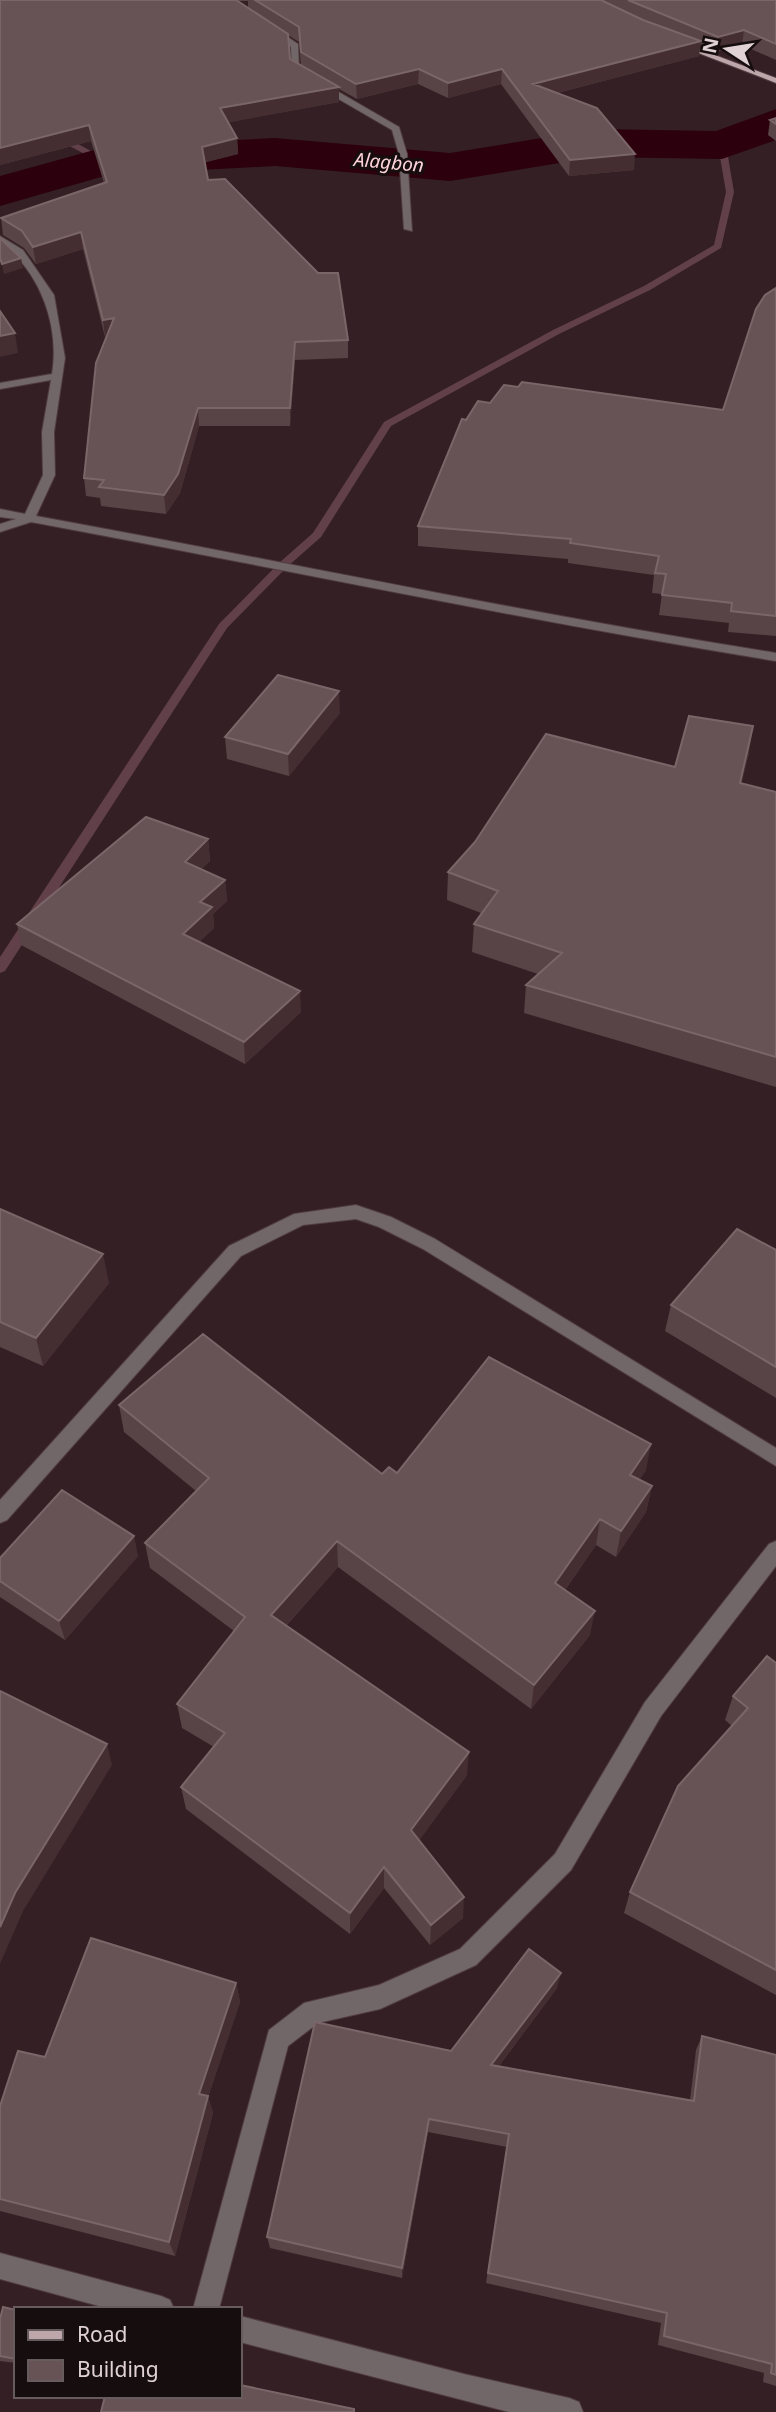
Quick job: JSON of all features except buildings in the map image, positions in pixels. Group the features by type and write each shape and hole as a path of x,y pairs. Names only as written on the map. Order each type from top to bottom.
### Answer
{"main road":[{"path":"672,40 776,81"}],"street":[{"path":"261,23 295,46 295,70 396,129 403,154 409,229"},
{"path":"0,239 20,253 49,295 60,358 48,432 49,475 29,519 0,528"},
{"path":"0,386 57,376"},
{"path":"0,513 283,565 624,633 776,657"},
{"path":"0,1514 235,1251 300,1219 356,1212 429,1244 776,1458"},
{"path":"207,2307 278,2039 313,2012 380,1997 468,1957 563,1862 653,1709 776,1550"},
{"path":"0,2266 154,2307"},
{"path":"242,2330 464,2388 569,2412"}],"waterway":[{"name":"Alagbon","path":"0,191 105,161 275,152 450,167 596,143 722,145 776,123"},
{"path":"57,136 105,161"},
{"path":"0,968 223,626 317,535 387,424 556,332 647,288 718,246 730,192 722,145"}]}
